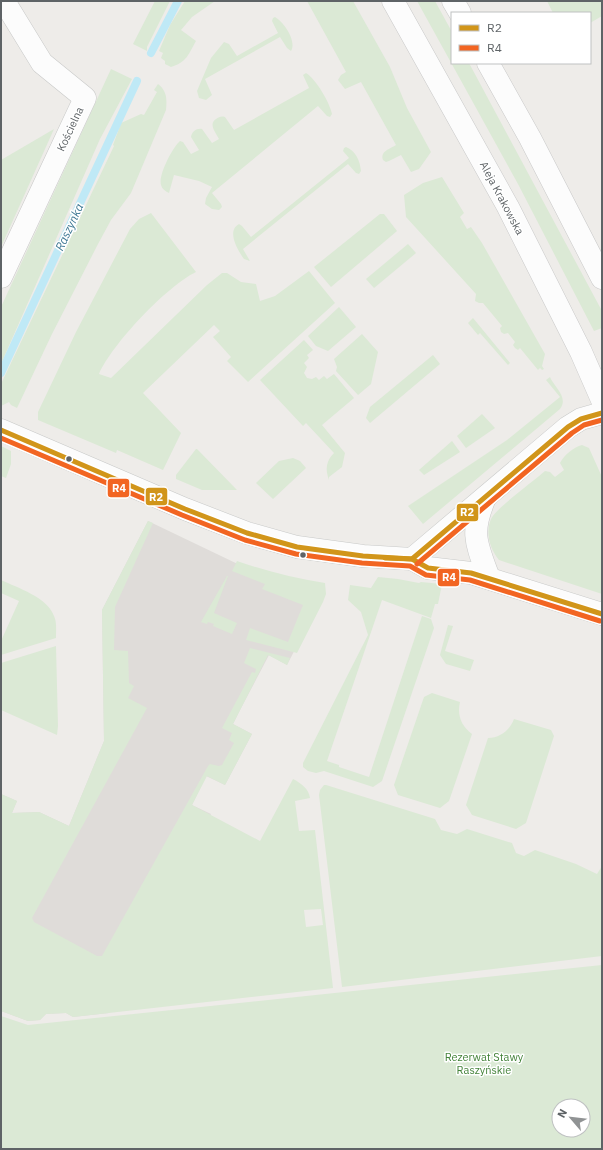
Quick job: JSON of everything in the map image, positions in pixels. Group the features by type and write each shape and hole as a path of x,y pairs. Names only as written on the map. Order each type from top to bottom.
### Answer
{"street":[{"name":"Kościelna","path":"1,276 85,98 42,63 4,1"},
{"name":"Aleja Krakowska","path":"393,1 508,207 581,352 602,400"},
{"path":"453,1 459,12"},
{"path":"489,64 530,138 602,278"},
{"path":"412,559 571,425 581,419 602,413"},
{"path":"1,430 178,506 248,533 297,547 363,556 412,559 428,568 471,573 602,614"},
{"path":"485,498 477,518 476,543 489,578"}],"shaded area":[{"path":"148,521 319,603 287,665 269,655 240,710 233,724 252,734 225,785 206,776 192,805 211,814 109,1013 73,1017 66,1013 46,1014 40,1020 28,1021 1,1011 1,794 17,801 12,813 39,812 69,826 104,741 102,610"}],"green space":[{"path":"155,1 170,1 147,47 147,51 133,44"},
{"path":"185,1 215,1 192,17 181,30 196,41 184,60 181,63 171,67 165,64 165,61 161,58 163,53 159,51 170,25"},
{"path":"307,1 353,1 390,67 407,108 431,152 419,169 411,172 401,155 386,162 383,160 382,157 384,152 396,145 361,82 345,89 338,80 341,75 346,72"},
{"path":"417,1 435,1 451,30 451,63"},
{"path":"547,1 602,1 602,16 591,22 591,12 552,12"},
{"path":"275,17 279,19 289,32 292,42 291,51 287,48 280,37 205,79 212,95 206,100 199,98 197,91 211,58 224,42 229,44 237,56 278,33 272,21"},
{"path":"452,64 470,64 602,311 602,328 594,331 518,184"},
{"path":"111,69 132,79 100,139 1,364 1,307"},
{"path":"306,73 314,80 322,92 332,114 330,117 327,116 318,106 212,193 221,204 222,207 219,210 212,209 205,204 206,198 212,187 199,181 174,175 169,193 163,189 161,180 164,168 170,155 180,141 183,142 191,154 199,150 191,137 194,132 202,129 212,143 219,139 213,126 216,119 225,117 234,130 309,88 303,75"},
{"path":"158,84 163,89 166,96 166,110 131,193 111,220 98,244 52,334 17,408 9,402 1,406 1,384 114,146 113,145 121,123 141,114 144,115 157,92 154,90"},
{"path":"54,129 1,247 1,160"},
{"path":"346,147 357,157 361,171 359,174 356,173 348,164 243,249 250,261 244,259 234,241 233,231 235,227 239,224 251,237 349,158 343,151"},
{"path":"442,177 464,213 460,217 467,229 471,227 482,243 545,354 542,366 544,369 542,370 540,368 538,370 520,348 518,350 515,348 513,345 515,342 508,333 504,334 501,332 500,328 502,326 483,303 475,301 476,294 406,217 404,195 423,183"},
{"path":"151,213 196,272 170,290 142,317 116,347 99,374 111,378 207,285 222,273 227,273 241,282 256,284 260,301 275,296 309,271 335,303 248,382 227,361 231,357 213,337 220,331 214,325 143,393 181,433 163,470 117,450 116,453 38,420 38,412 76,332 130,229 139,219"},
{"path":"380,214 384,214 397,231 331,287 314,267"},
{"path":"408,244 416,253 374,288 366,279"},
{"path":"339,307 356,327 328,351 316,346 308,336"},
{"path":"473,318 510,363 508,365 480,333 478,335 468,323"},
{"path":"362,334 378,352 371,384 358,395 336,371 337,367 334,359"},
{"path":"304,340 313,350 307,355 309,358 304,363 307,367 304,373 307,378 312,379 316,377 319,380 324,376 327,379 334,374 354,398 322,425 345,453 342,467 329,477 329,480 327,465 329,459 334,453 306,423 303,426 260,380"},
{"path":"433,355 440,364 370,423 366,418 370,407"},
{"path":"550,377 562,396 563,400 560,409 423,524 408,506 507,440 560,397 546,380"},
{"path":"482,414 495,428 466,448 457,436"},
{"path":"452,441 460,452 424,475 419,470"},
{"path":"582,445 589,448 602,477 602,594 499,560 489,541 489,524 494,514 545,471 550,472 555,477 564,470 560,463 564,457 573,449"},
{"path":"1,446 11,451 11,464 6,478 1,476"},
{"path":"196,449 237,490 202,490 176,479 176,475"},
{"path":"293,458 300,461 306,468 273,499 256,483 279,461"},
{"path":"148,521 153,523 115,607 114,650 128,651 129,683 134,686 128,698 147,708 32,918 34,922 97,956 102,956 208,766 210,764 219,766 222,765 234,743 229,740 232,733 222,728 252,672 255,673 256,669 244,663 250,648 290,658 287,665 268,655 233,724 252,734 225,785 207,776 192,805 260,841 293,779 302,784 306,789 310,798 295,801 299,831 315,830 333,988 73,1017 66,1013 46,1014 40,1020 28,1021 1,1011 1,794 17,801 12,813 39,812 69,826 104,741 102,610","holes":["321,909 323,925 306,927 304,910"]},
{"path":"237,561 280,574 325,583 326,594 323,602 297,653 246,640 250,628 288,642 303,605 262,589 265,584 232,571"},
{"path":"227,576 214,613 237,623 232,634 213,626 214,624 201,622"},
{"path":"378,577 419,583 442,584 438,604 435,604 431,618 382,600 327,761 339,765 339,767 369,777 422,616 431,619 434,628 382,781 373,787 324,771 316,773 308,771 303,767 303,763 368,635 361,612 348,600 350,585 371,588"},
{"path":"1,580 39,598 45,603 55,618 56,638 1,655 1,641 19,601 1,593"},
{"path":"448,625 453,626 445,651 474,660 470,671 446,664 440,655"},
{"path":"56,646 57,735 1,710 1,663"},
{"path":"432,693 460,702 459,711 461,720 468,731 472,734 449,801 440,808 398,795 394,785 424,697"},
{"path":"514,719 551,730 554,736 526,823 516,829 472,815 466,805 488,738 497,737 504,733 510,727"},
{"path":"324,785 435,819 441,830 457,834 467,829 512,843 516,853 524,856 535,850 576,864 597,874 602,866 602,956 342,987 319,795 320,790"},
{"name":"Rezerwat Stawy Raszyńskie","path":"602,965 602,1149 1,1149 1,1016 28,1025"}],"waterway":[{"name":"Raszynka","path":"151,53 178,1"},
{"name":"Raszynka","path":"1,373 137,81"}],"transit line":[{"name":"R2","path":"1,430 185,509 247,533 297,547 363,556 412,559 568,427 581,419 602,413"},
{"name":"R4","path":"417,564 572,433 584,425 602,420"},
{"name":"R4","path":"1,438 182,515 245,540 296,554 362,563 410,566 426,575 470,580 600,621"},
{"name":"R2","path":"385,558 412,559 428,568 471,573 602,614"}]}
